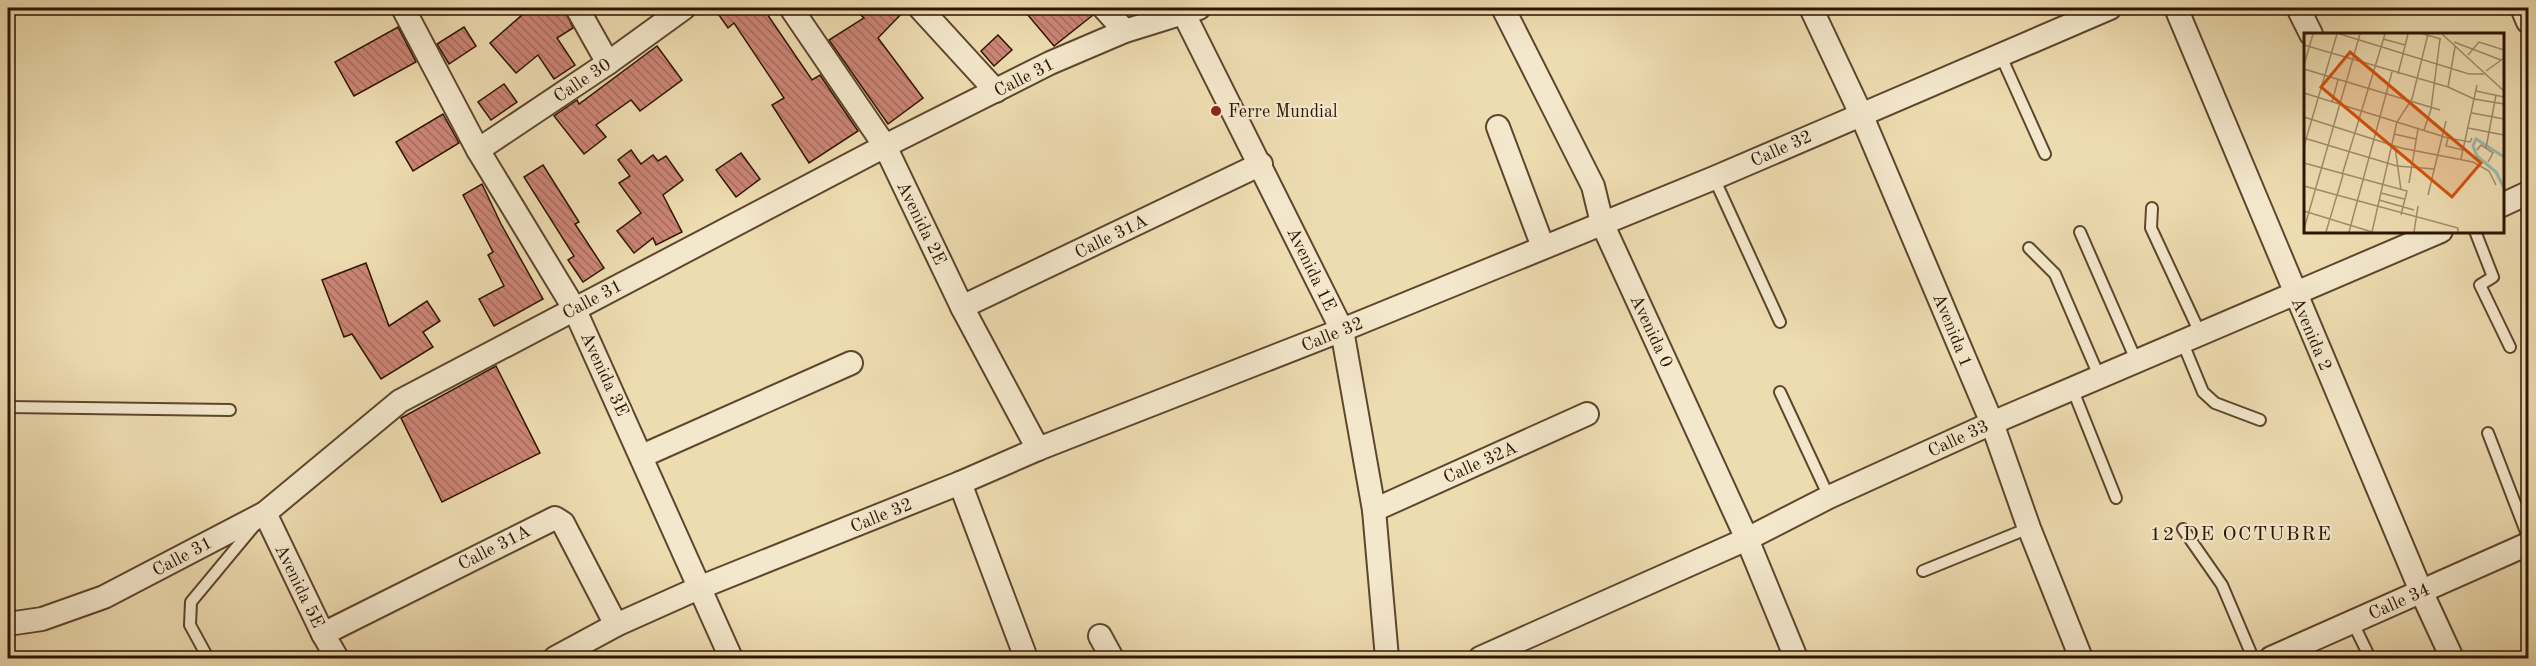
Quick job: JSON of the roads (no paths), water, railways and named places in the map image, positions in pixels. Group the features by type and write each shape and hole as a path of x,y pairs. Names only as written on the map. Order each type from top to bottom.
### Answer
{"street":[{"name":"Avenida 3E","path":"403,8 478,150 574,308 731,658"},
{"path":"577,8 608,63"},
{"name":"Calle 30","path":"478,150 608,63 684,8"},
{"name":"Avenida 2E","path":"791,8 885,146 962,307 1038,448"},
{"path":"920,8 996,91"},
{"path":"1104,8 1125,31"},
{"name":"Avenida 0","path":"1503,8 1593,186 1602,223 1747,539 1796,658"},
{"name":"Avenida 1","path":"1811,8 1861,114 1992,423 2029,528 2081,658"},
{"name":"Calle 32","path":"555,658 616,625 701,587 960,483 1038,448 1342,330 1714,178 2110,8"},
{"name":"Avenida 2","path":"2176,8 2421,591 2452,658"},
{"path":"2298,8 2310,33"},
{"path":"2522,8 2529,22"},
{"name":"Calle 31","path":"8,624 42,619 104,597 265,513 400,400 885,146 1050,63 1125,31 1188,9"},
{"name":"Avenida 1E","path":"1188,9 1342,330 1374,510 1387,658"},
{"path":"1498,128 1543,247"},
{"name":"Calle 31A","path":"962,307 1261,164"},
{"path":"2503,205 2529,193"},
{"name":"Calle 33","path":"1480,658 1747,539 1829,496 2099,376 2295,293 2407,237 2435,232"},
{"path":"642,456 850,363"},
{"name":"Calle 32A","path":"1374,510 1587,414"},
{"path":"960,483 1026,658"},
{"name":"Avenida 5E","path":"265,513 323,634 337,658"},
{"name":"Calle 31A","path":"323,634 555,518 563,523 616,625"},
{"name":"Calle 34","path":"2271,658 2529,544"},
{"path":"1100,636 1112,658"}],"lane":[{"path":"2000,54 2045,154"},
{"path":"1714,178 1780,322"},
{"path":"2152,208 2151,228 2191,337 2203,392 2215,404 2260,420"},
{"path":"2080,232 2136,360"},
{"path":"2475,232 2493,277 2480,285 2510,347"},
{"path":"2029,248 2055,274 2099,376"},
{"path":"2072,388 2116,498"},
{"path":"1780,392 1829,496"},
{"path":"8,407 230,410"},
{"path":"2488,432 2529,537"},
{"path":"208,658 190,625 191,602 265,513"},
{"path":"1923,571 2029,528"},
{"path":"2184,529 2222,585 2253,658"},
{"path":"2352,621 2370,658"}],"place":[{"name":"Ferre Mundial","path":"1216,111"}],"district":[{"name":"12 DE OCTUBRE","path":"2241,533"}]}
